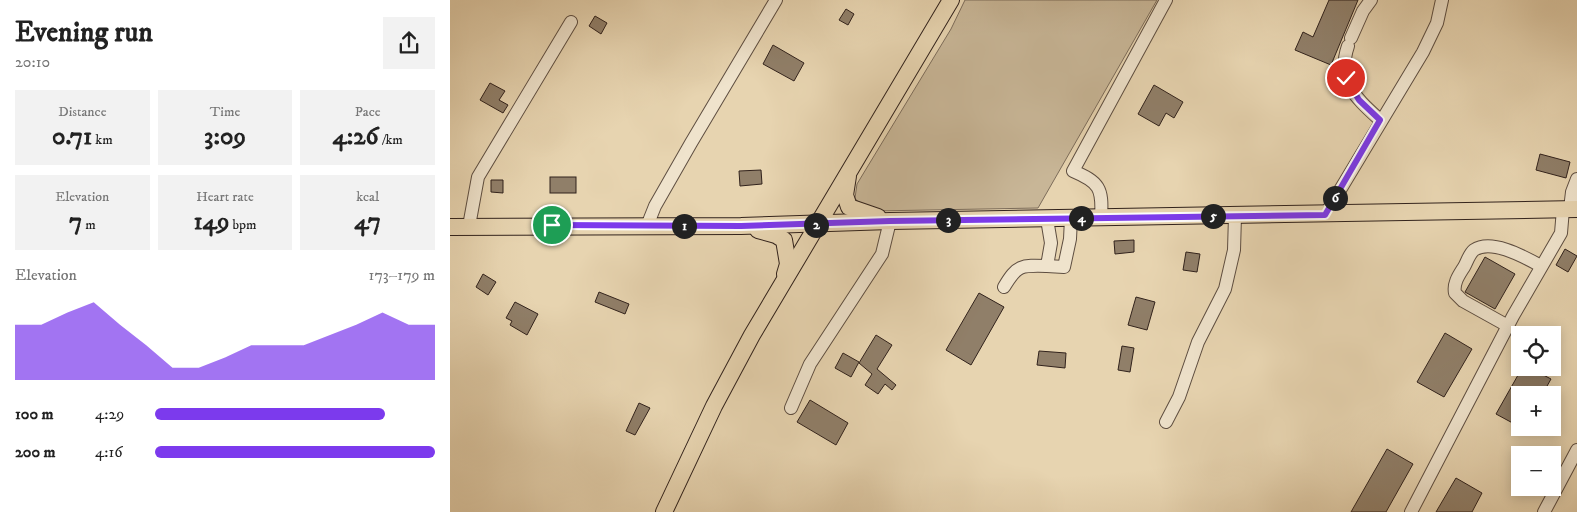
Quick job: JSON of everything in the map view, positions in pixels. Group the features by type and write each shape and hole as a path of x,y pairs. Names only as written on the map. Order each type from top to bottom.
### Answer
{"main road":[{"path":"664,512 714,406 781,286 952,0"},
{"path":"851,168 845,195 849,207 890,221"},
{"path":"450,226 816,225 890,221 1325,215 1570,209"},
{"path":"741,226 776,235 784,240 788,264 781,286"}],"street":[{"path":"647,226 655,206 776,0"},
{"path":"1101,218 1103,198 1093,179 1073,171 1166,0"},
{"path":"1371,0 1363,11 1350,42 1344,64 1346,78 1359,100 1380,120"},
{"path":"1325,215 1422,52 1437,23 1442,0"},
{"path":"469,226 478,177 571,22"},
{"path":"1410,512 1508,326 1561,233 1570,209 1572,192 1577,180"},
{"path":"1166,422 1179,396 1198,342 1225,289 1234,250 1235,216"},
{"path":"1047,218 1051,243 1047,266"},
{"path":"1004,287 1014,270 1020,267 1064,267 1070,238 1071,218"},
{"path":"791,408 810,364 882,254 890,221"},
{"path":"1508,326 1463,301 1454,293 1455,283 1470,255 1474,250 1491,247 1512,251 1542,266"},
{"path":"1544,512 1577,450"}],"shaded area":[{"path":"965,0 1157,0 1038,208 874,211 863,208 855,198 857,184 951,29"}],"building":[{"path":"1329,0 1358,0 1331,65 1295,50 1303,32 1313,37"},
{"path":"846,9 854,14 848,25 839,20"},
{"path":"595,16 607,23 601,34 589,26"},
{"path":"773,45 804,63 794,81 763,64"},
{"path":"490,83 505,91 499,100 508,105 503,113 480,100"},
{"path":"1154,85 1183,102 1174,118 1166,113 1159,126 1138,114"},
{"path":"1540,154 1570,162 1566,178 1536,170"},
{"path":"761,170 762,184 740,186 739,171"},
{"path":"550,177 576,177 576,193 550,193"},
{"path":"491,180 503,180 503,193 491,192"},
{"path":"1134,240 1134,252 1115,254 1114,241"},
{"path":"1565,249 1577,256 1568,272 1556,265"},
{"path":"1186,252 1200,254 1197,272 1183,270"},
{"path":"1485,257 1515,274 1495,309 1465,292"},
{"path":"483,274 496,282 488,295 476,287"},
{"path":"599,292 629,304 625,314 595,302"},
{"path":"979,293 1004,307 971,365 946,350"},
{"path":"1136,297 1155,302 1147,330 1128,325"},
{"path":"515,302 538,314 527,335 510,325 512,321 506,318"},
{"path":"1445,333 1472,349 1444,397 1417,382"},
{"path":"876,335 892,345 877,369 896,385 892,390 885,384 878,394 865,385 872,374 859,363"},
{"path":"1122,346 1134,348 1130,372 1118,370"},
{"path":"1039,351 1066,353 1065,368 1037,365"},
{"path":"843,353 859,362 851,377 835,368"},
{"path":"1517,376 1545,376 1551,379 1547,386 1512,386"},
{"path":"1511,387 1511,422 1496,414"},
{"path":"810,400 848,423 836,445 797,422"},
{"path":"639,403 650,408 635,435 626,431"},
{"path":"1387,449 1413,464 1386,512 1351,512"},
{"path":"1456,478 1482,493 1472,512 1436,512"}],"route":[{"path":"552,225 633,227 741,226 816,225 890,221 1325,215 1380,120 1359,100 1346,78"}]}
